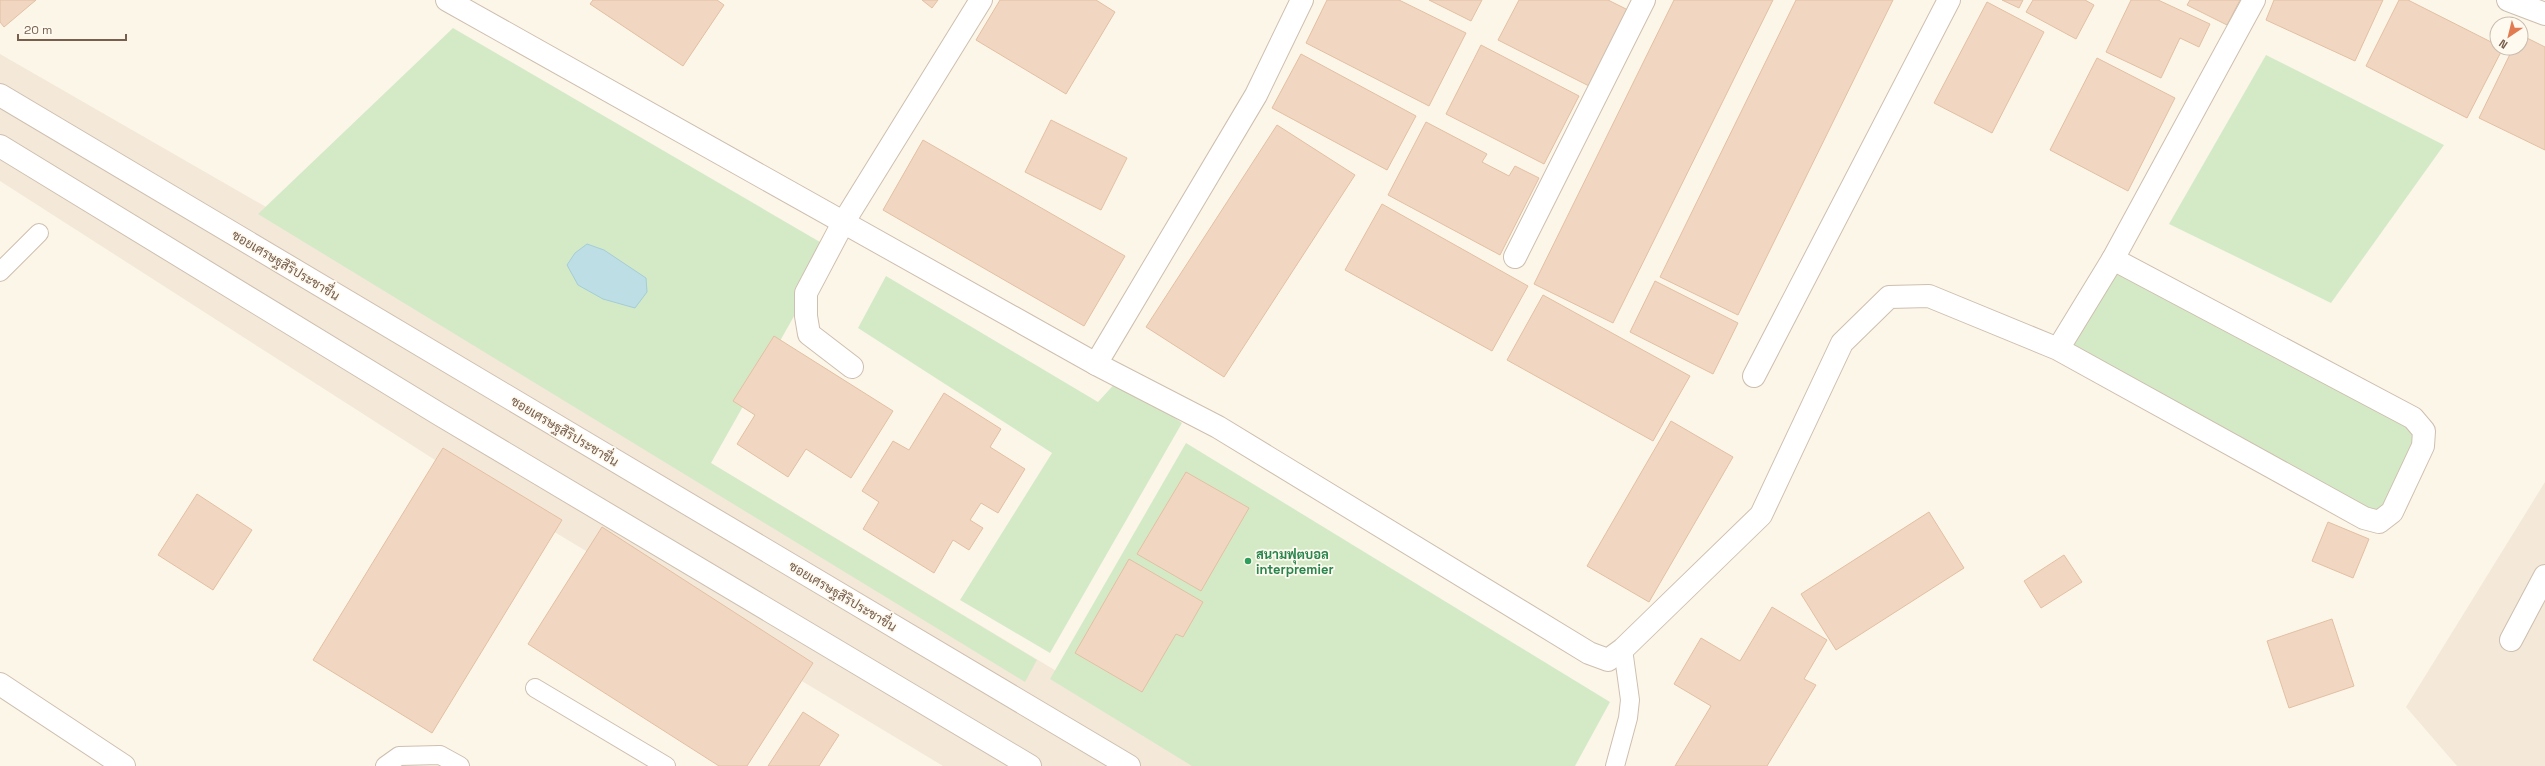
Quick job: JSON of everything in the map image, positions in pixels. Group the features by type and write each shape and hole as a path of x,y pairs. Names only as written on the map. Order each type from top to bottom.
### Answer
{"street":[{"path":"447,0 1096,364 1218,427 1589,653 1608,660 1623,649 1761,515 1842,343 1889,297 1929,296 2058,349 2364,518 2379,522 2392,512 2423,446 2424,431 2413,418 2113,259"},
{"path":"852,367 809,334 806,316 806,293 843,223 981,0"},
{"path":"1096,364 1256,95 1302,0"},
{"path":"1514,257 1644,0"},
{"path":"1754,376 1949,0"},
{"path":"2058,349 2113,259 2254,0"},
{"path":"2508,0 2538,8"},
{"name":"ซอยเศรษฐสิริประชาชื่น","path":"0,95 1129,766"},
{"path":"0,146 439,414 1030,766"},
{"path":"2511,640 2545,576"},
{"path":"0,684 124,766"}],"lane":[{"path":"0,272 39,233"},
{"path":"1615,766 1628,718 1630,700 1623,649"},
{"path":"535,688 666,766"},
{"path":"385,766 399,756 440,755 460,766"}],"shaded area":[{"path":"0,54 711,463 1214,766 943,766 435,460 0,181"},
{"path":"2545,482 2545,766 2457,766 2406,707"}],"green space":[{"path":"453,28 832,249 711,463 1037,660 1025,682 258,214"},
{"path":"2266,55 2444,145 2331,303 2169,224"},
{"path":"2116,253 2434,424 2383,522 2064,348"},
{"path":"886,276 1098,402 1119,379 1182,423 1050,653 960,600 1052,453 858,328"},
{"name":"สนามฟุตบอล interpremier","path":"1186,443 1610,702 1575,766 1192,766 1050,679"}],"water":[{"path":"587,244 604,250 646,278 647,292 635,308 603,299 578,285 567,265 575,253"}],"building":[{"path":"0,0 36,0 4,27 0,22"},
{"path":"593,0 717,0 724,5 683,66 590,4"},
{"path":"922,0 938,0 932,8"},
{"path":"1000,0 1096,0 1115,12 1066,94 976,40"},
{"path":"1327,0 1399,0 1466,33 1429,106 1306,43"},
{"path":"1429,0 1482,0 1471,21"},
{"path":"1519,0 1608,0 1628,10 1589,86 1498,40"},
{"path":"1674,0 1773,0 1613,323 1534,284"},
{"path":"1796,0 1893,0 1738,315 1660,277"},
{"path":"2002,0 2023,0 2019,8"},
{"path":"2033,0 2085,0 2094,5 2076,39 2026,12"},
{"path":"2131,0 2158,0 2210,24 2199,47 2180,38 2161,78 2106,52"},
{"path":"2190,0 2240,0 2227,25 2187,5"},
{"path":"2274,0 2383,0 2355,61 2266,20"},
{"path":"2399,0 2408,0 2489,41 2489,56 2499,56 2467,118 2366,66"},
{"path":"1987,2 2044,32 1992,133 1934,103"},
{"path":"2529,39 2545,47 2545,150 2479,118 2509,56 2529,56"},
{"path":"1481,45 1579,96 1544,164 1446,114"},
{"path":"1301,54 1416,116 1387,170 1272,108"},
{"path":"2097,58 2175,98 2128,191 2050,150"},
{"path":"1051,120 1127,158 1101,210 1025,172"},
{"path":"1426,122 1487,154 1482,162 1509,176 1515,166 1539,178 1500,255 1388,195"},
{"path":"1277,125 1355,175 1224,377 1146,327"},
{"path":"923,140 1125,256 1084,326 883,210"},
{"path":"1382,204 1528,286 1492,351 1345,270"},
{"path":"1655,281 1738,323 1713,374 1630,332"},
{"path":"1543,295 1690,376 1653,441 1507,360"},
{"path":"774,336 893,411 851,478 806,449 788,477 737,444 755,415 733,401"},
{"path":"944,393 1001,429 990,447 1025,469 998,513 981,503 970,520 983,528 969,550 953,540 934,573 863,529 879,502 862,491 893,441 909,450"},
{"path":"1671,421 1733,457 1649,602 1587,566"},
{"path":"443,448 562,520 432,733 313,660"},
{"path":"1186,472 1249,508 1201,591 1137,554"},
{"path":"197,494 252,530 213,590 158,555"},
{"path":"1929,512 1964,568 1836,650 1801,594"},
{"path":"2328,522 2369,539 2353,578 2312,561"},
{"path":"602,527 813,663 747,766 719,766 528,644"},
{"path":"2064,555 2082,582 2041,608 2024,581"},
{"path":"1129,559 1203,602 1183,637 1176,634 1142,692 1075,653"},
{"path":"1772,607 1827,640 1804,679 1816,685 1767,766 1675,766 1711,706 1674,684 1701,638 1740,661"},
{"path":"2332,619 2354,686 2289,708 2267,641"},
{"path":"803,712 839,735 819,766 768,766"}],"place":[{"name":"สนามฟุตบอล interpremier","path":"1248,561"}]}
